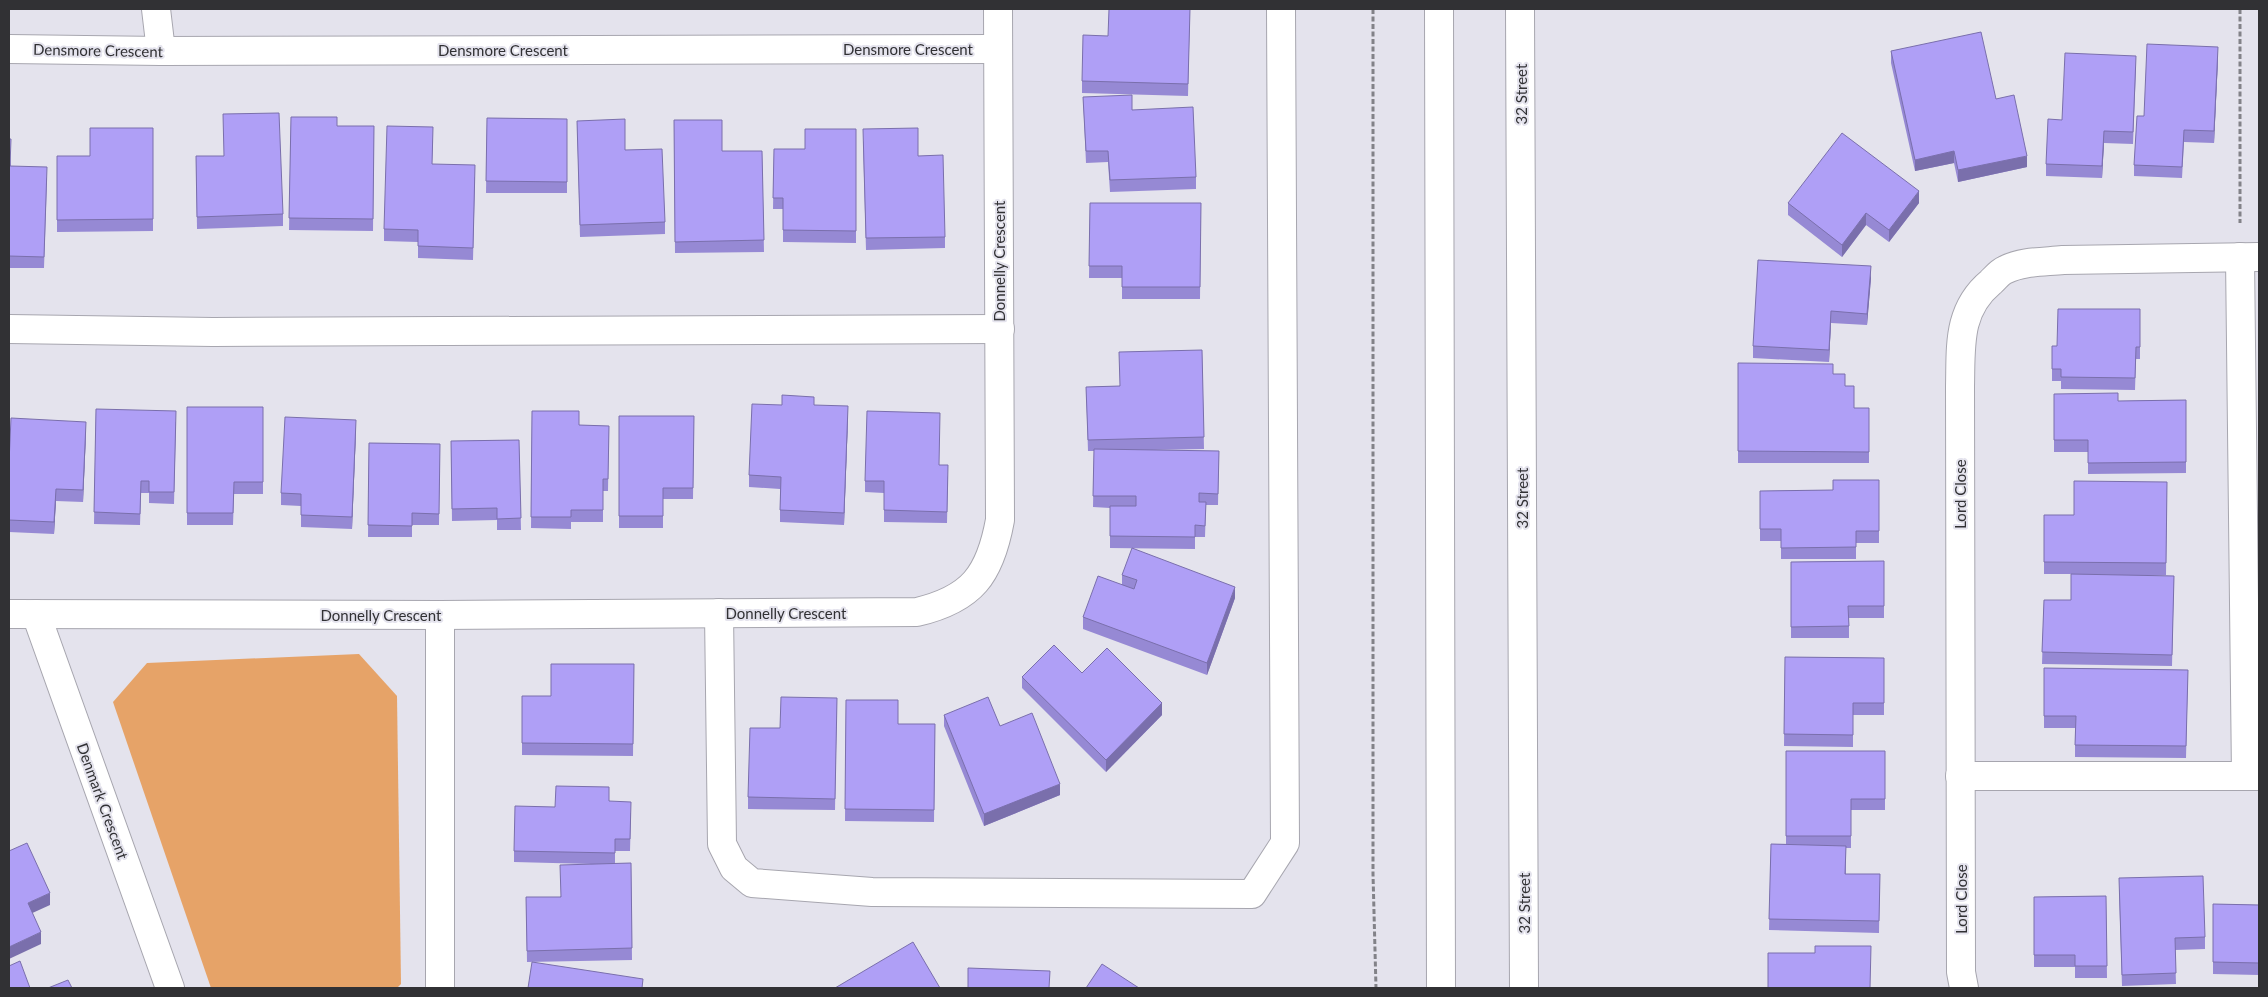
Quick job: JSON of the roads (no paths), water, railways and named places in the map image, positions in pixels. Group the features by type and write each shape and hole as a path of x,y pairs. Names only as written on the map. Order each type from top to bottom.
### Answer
{"street":[{"path":"156,9 161,51"},
{"name":"Donnelly Crescent","path":"9,614 440,615 917,612 942,606 966,592 984,570 995,546 1000,520 998,9"},
{"path":"720,613 722,844 734,868 752,883 872,892 1252,894 1285,843 1281,9"},
{"path":"1438,9 1441,988"},
{"name":"32 Street","path":"1520,9 1524,988"},
{"name":"Densmore Crescent","path":"9,49 161,51 998,49"},
{"path":"1960,776 2253,776 2250,257"},
{"name":"Lord Close","path":"1964,988 1961,972 1960,386 1962,333 1972,302 1987,285 2006,270 2033,263 2250,257"},
{"path":"9,329 222,332 1000,329"},
{"name":"Denmark Crescent","path":"36,614 170,988"},
{"path":"440,615 440,988"}]}
